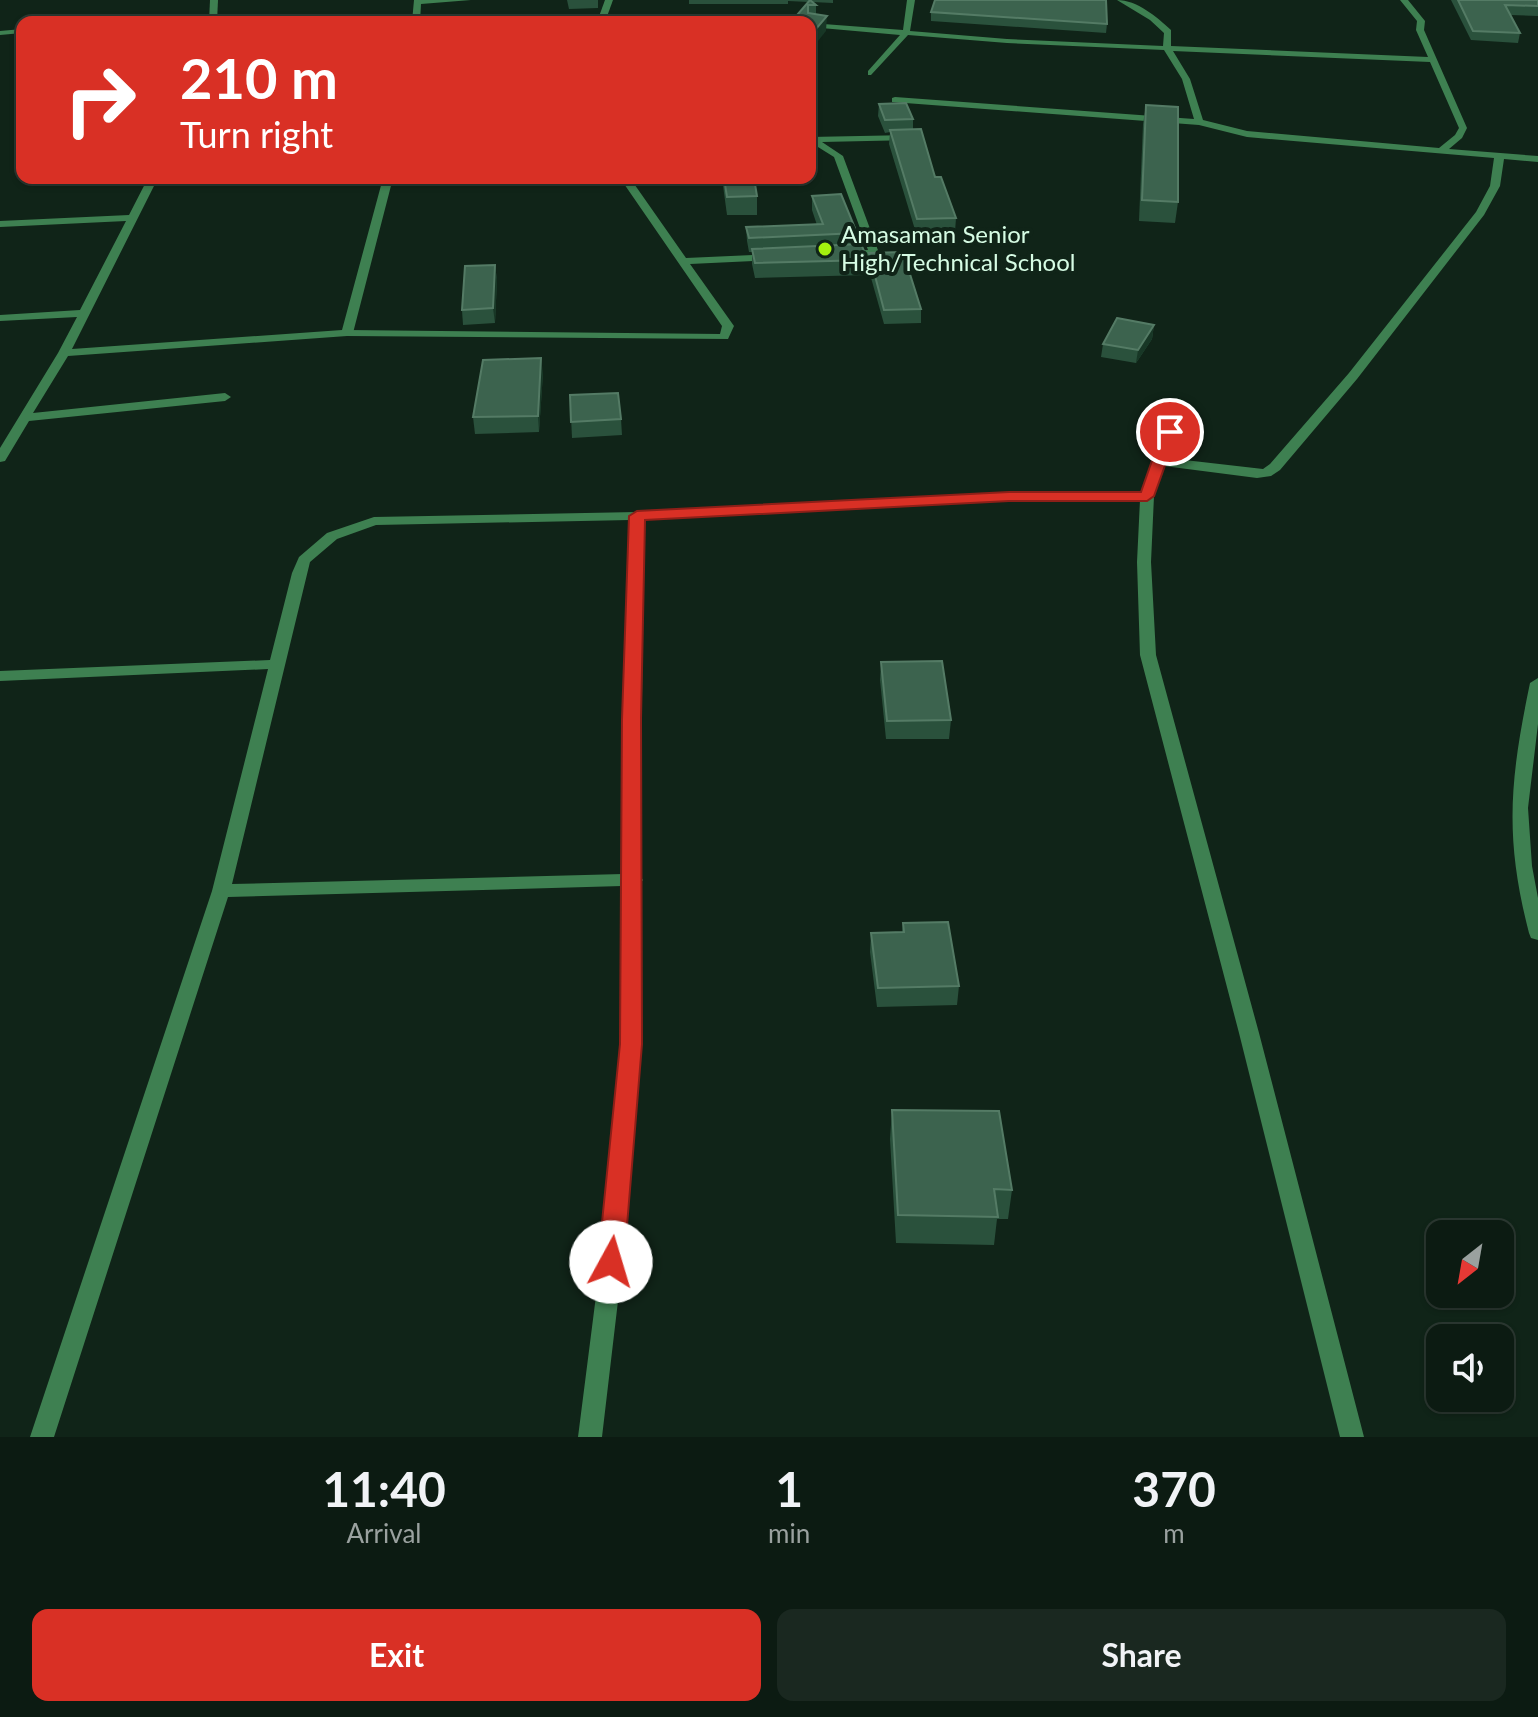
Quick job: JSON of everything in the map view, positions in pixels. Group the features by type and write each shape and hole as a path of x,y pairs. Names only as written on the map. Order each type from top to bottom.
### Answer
{"street":[{"path":"418,1 467,0"},
{"path":"871,73 906,33 911,0"},
{"path":"1120,0 1153,18 1168,32 1167,48 1186,79 1199,122"},
{"path":"1404,0 1421,21 1420,30 1463,128 1459,136 1442,150"},
{"path":"816,26 1167,48 1433,60"},
{"path":"895,100 1199,122 1247,134 1538,159"},
{"path":"816,140 916,138"},
{"path":"816,143 838,156 874,253 830,255"},
{"path":"1159,461 1257,474 1275,467 1353,376 1480,213 1501,167 1499,156"},
{"path":"0,458 64,353 150,184"},
{"path":"347,333 386,184"},
{"path":"64,353 347,333 724,337 728,326 629,184"},
{"path":"0,224 131,218"},
{"path":"682,261 786,257"},
{"path":"0,318 83,313"},
{"path":"24,418 225,397"},
{"path":"1180,403 1147,496 1144,562 1148,655 1352,1437"},
{"path":"42,1437 221,891 304,560 332,536 374,521 637,516 1009,496 1147,496"},
{"path":"590,1437 615,1233 630,1060 637,516"},
{"path":"0,676 276,664"},
{"path":"1538,683 1521,769 1517,829 1525,888 1538,933"},
{"path":"221,891 634,880"}],"building":[{"path":"810,0 816,5 808,5 808,13 827,16 816,29 816,16 796,16"},
{"path":"935,0 1106,0 1107,24 931,12"},
{"path":"1458,0 1538,0 1538,6 1505,5 1520,33 1473,31"},
{"path":"906,103 913,119 885,120 879,104"},
{"path":"1146,105 1178,107 1178,202 1142,200"},
{"path":"921,129 935,177 941,177 956,218 917,219 890,130"},
{"path":"725,184 755,184 757,196 727,197"},
{"path":"841,194 857,233 749,238 746,227 823,224 812,196"},
{"path":"861,244 868,260 755,263 752,249"},
{"path":"903,252 921,309 884,310 869,253"},
{"path":"495,265 493,308 462,310 465,266"},
{"path":"1117,318 1154,325 1138,350 1103,344"},
{"path":"541,358 538,416 473,417 483,360"},
{"path":"618,393 621,419 571,422 570,395"},
{"path":"942,661 951,720 887,721 881,662"},
{"path":"948,922 959,986 878,988 871,933 904,932 903,923"},
{"path":"892,1110 999,1111 1012,1190 994,1189 998,1217 898,1215"}],"place":[{"name":"Amasaman Senior High/Technical School","path":"825,249"}],"route":[{"path":"611,1262 631,1044 634,880 632,719 637,516 1009,496 1147,496 1170,432"}]}
